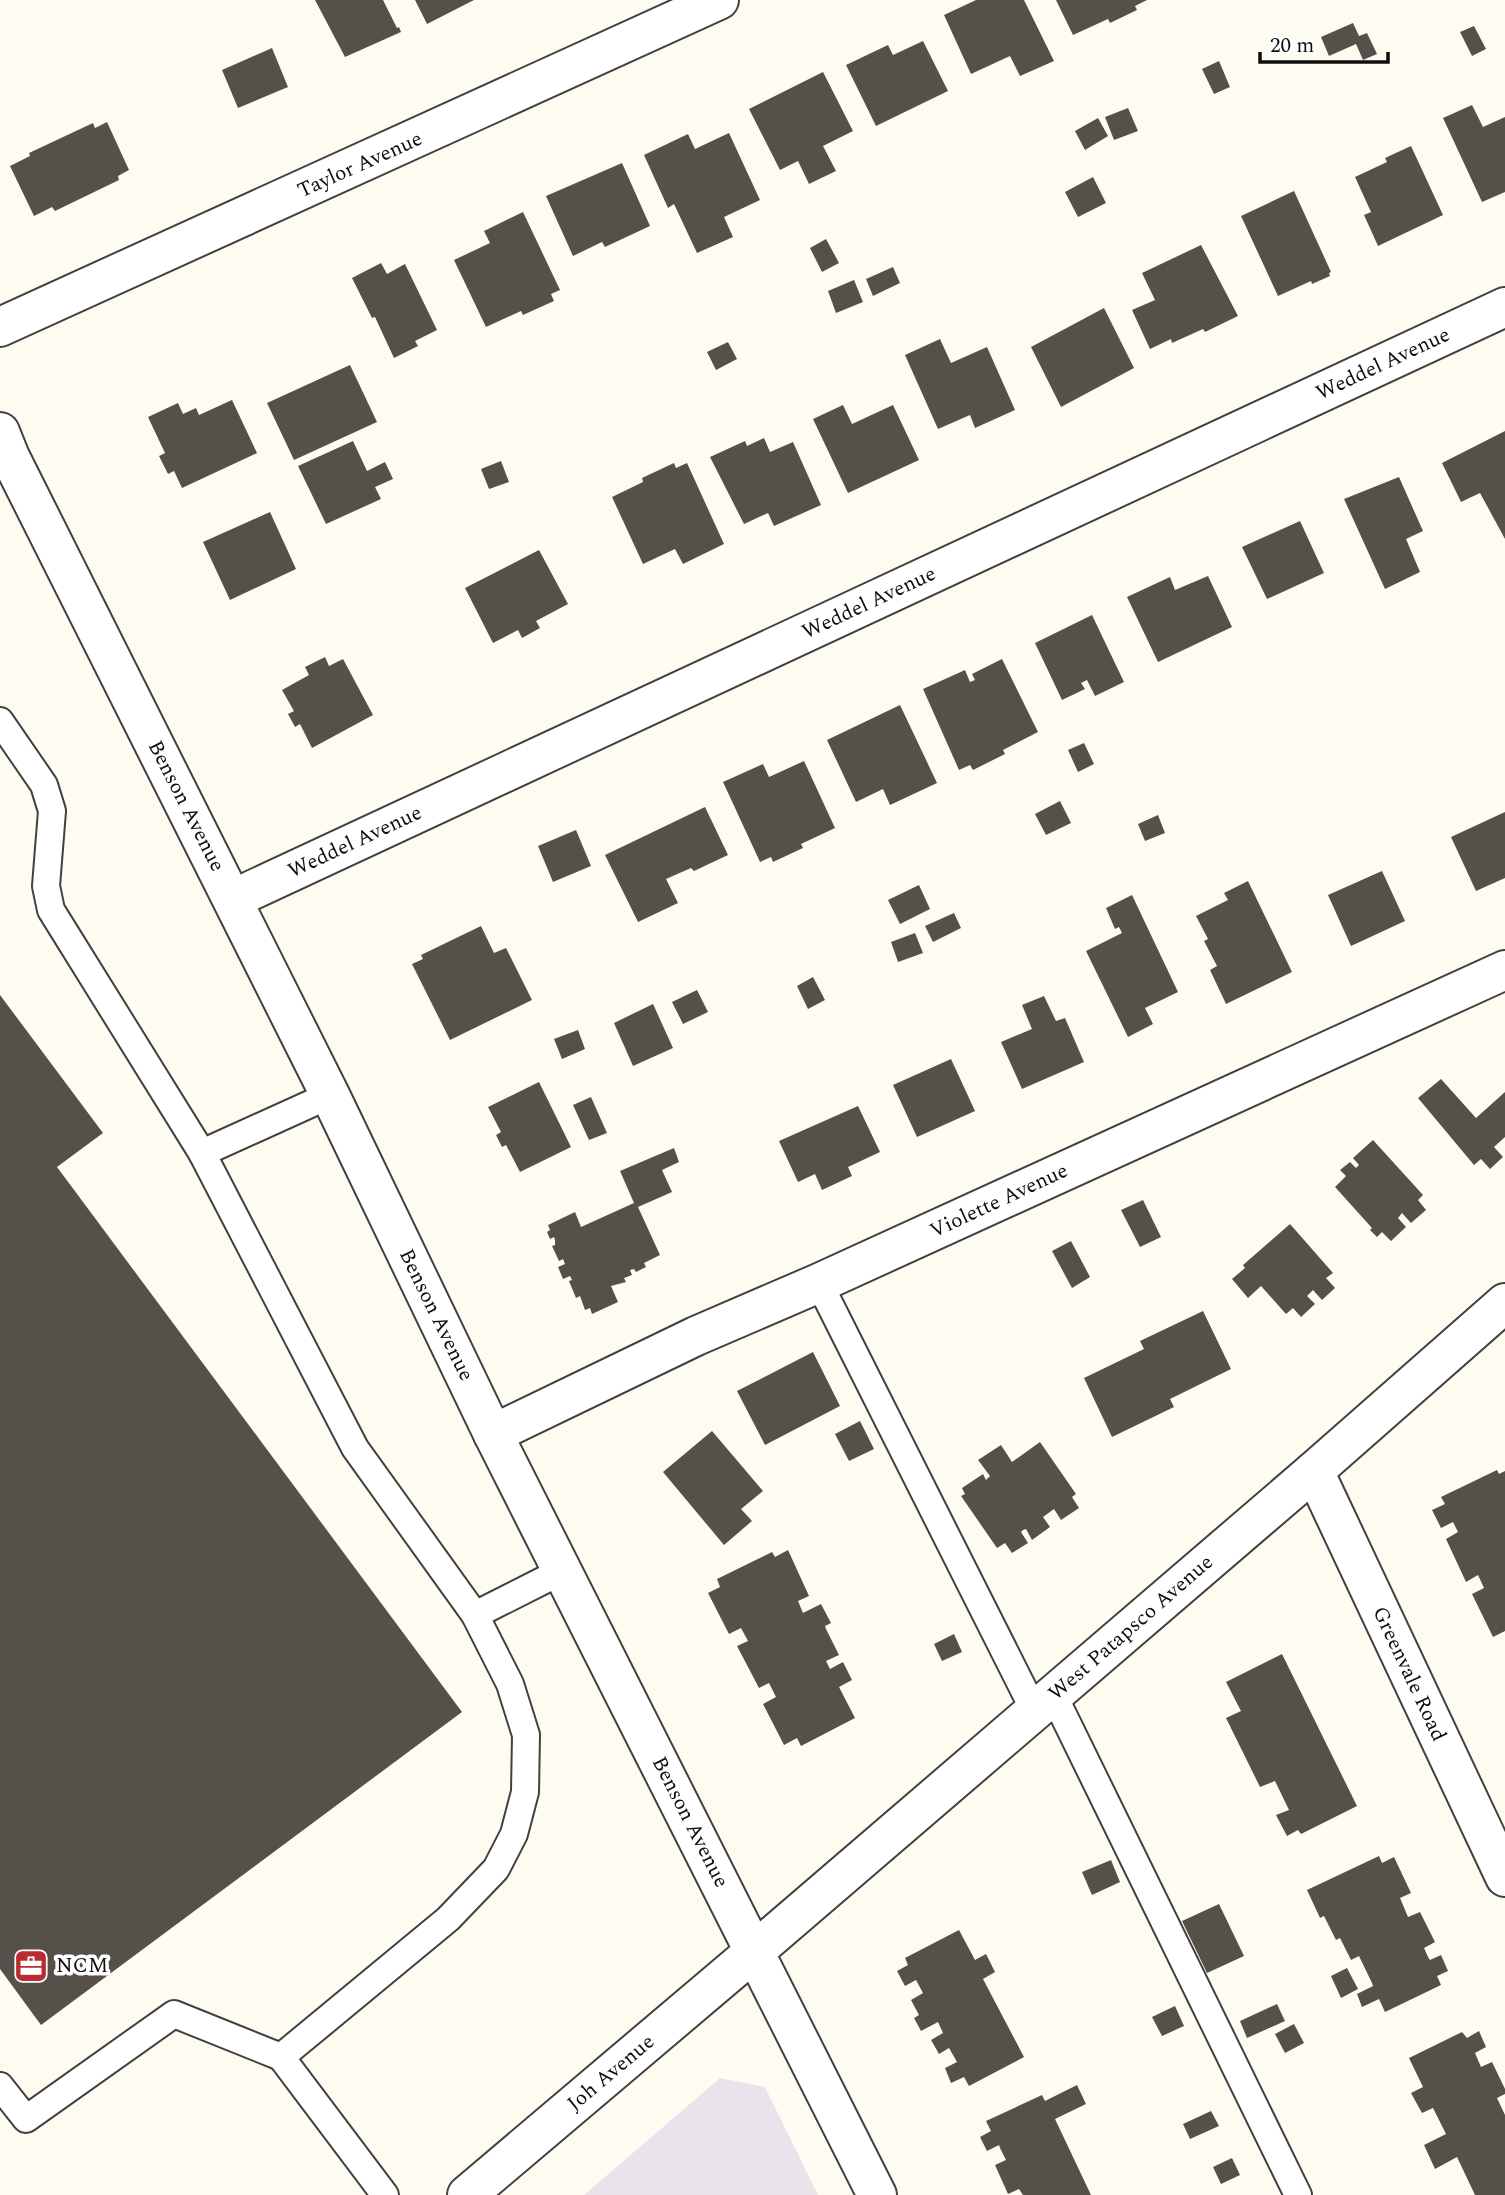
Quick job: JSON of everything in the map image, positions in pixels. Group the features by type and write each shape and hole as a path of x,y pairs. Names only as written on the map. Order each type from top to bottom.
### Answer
{"street":[{"name":"Taylor Avenue","path":"0,327 719,0"},
{"name":"Weddel Avenue","path":"233,899 1505,307"},
{"name":"Benson Avenue","path":"0,432 10,457 330,1095 562,1571 877,2195"},
{"name":"Violette Avenue","path":"494,1434 685,1341 819,1283 1505,970"},
{"name":"West Patapsco Avenue","path":"755,1951 1314,1471 1505,1303"},
{"name":"Greenvale Road","path":"1314,1471 1505,1877"},
{"name":"Joh Avenue","path":"467,2195 755,1951"}],"lane":[{"path":"0,721 44,785 52,810 46,886 51,910 202,1153 355,1448 475,1615 510,1684 526,1735 525,1792 514,1834 496,1869 448,1919 281,2057"},
{"path":"202,1153 330,1095"},
{"path":"819,1283 1044,1702 1298,2195"},
{"path":"475,1615 562,1571"},
{"path":"0,2086 26,2119 174,2014 281,2057 384,2195"}],"shaded area":[{"path":"720,2078 765,2087 818,2195 584,2195"}],"building":[{"path":"315,0 383,0 401,32 345,57"},
{"path":"415,0 474,0 427,24"},
{"path":"976,0 1024,0 1054,61 1020,76 1010,56 971,74 944,15"},
{"path":"1056,0 1147,0 1135,6 1137,10 1110,23 1108,19 1073,35"},
{"path":"1353,23 1359,36 1367,33 1377,54 1363,60 1356,44 1329,56 1321,37"},
{"path":"1474,26 1486,49 1472,56 1460,32"},
{"path":"923,41 948,91 876,126 846,65 888,45 893,55"},
{"path":"272,48 288,87 238,108 222,70"},
{"path":"1219,61 1230,87 1214,94 1202,69"},
{"path":"823,72 853,131 823,146 836,171 809,184 798,161 780,170 749,109"},
{"path":"1472,105 1483,127 1505,117 1505,192 1482,202 1443,118"},
{"path":"1128,108 1138,131 1114,140 1105,117"},
{"path":"1098,118 1108,136 1085,150 1075,131"},
{"path":"107,122 129,170 118,176 119,180 55,211 52,207 34,216 10,166 30,156 29,153 93,123 95,128"},
{"path":"729,133 760,200 724,217 733,237 697,253 674,204 668,208 644,155 688,134 695,149"},
{"path":"1411,146 1443,215 1378,246 1364,215 1371,212 1355,177 1387,162 1385,158"},
{"path":"622,163 650,226 605,247 602,242 573,256 546,196"},
{"path":"1093,177 1106,203 1078,217 1065,192"},
{"path":"1294,191 1331,272 1330,276 1312,284 1311,281 1278,296 1241,216"},
{"path":"523,212 560,290 551,294 554,301 523,315 521,311 486,327 454,260 490,243 484,231"},
{"path":"826,239 839,263 822,272 810,248"},
{"path":"1201,245 1238,316 1205,332 1203,329 1172,343 1171,339 1150,349 1132,310 1155,300 1142,273"},
{"path":"381,263 387,274 405,264 437,330 415,341 418,346 394,358 375,317 372,318 352,278"},
{"path":"893,267 900,283 873,296 866,279"},
{"path":"854,280 863,302 836,313 828,291"},
{"path":"1104,308 1134,368 1061,407 1031,347"},
{"path":"940,339 951,363 987,347 1015,410 975,428 970,415 938,429 905,355"},
{"path":"728,342 737,359 716,370 707,352"},
{"path":"350,365 377,422 294,460 267,403"},
{"path":"232,400 257,453 182,488 174,471 168,474 159,456 165,453 148,417 178,403 183,414 196,408 199,415"},
{"path":"843,405 852,424 893,405 919,460 848,493 813,419"},
{"path":"1505,431 1505,539 1480,493 1461,502 1442,463"},
{"path":"764,438 770,452 793,442 821,505 774,526 768,513 744,524 710,457 745,441 747,446"},
{"path":"353,441 367,471 385,462 393,479 375,487 381,499 326,524 298,466"},
{"path":"501,461 509,482 489,489 481,469"},
{"path":"674,463 676,468 687,463 724,544 683,564 675,549 643,564 612,497 643,482 642,478"},
{"path":"1399,477 1423,531 1406,539 1420,572 1385,589 1344,499"},
{"path":"270,512 296,569 230,600 203,542"},
{"path":"1300,521 1324,573 1267,599 1242,547"},
{"path":"539,550 568,604 536,621 540,628 522,638 518,630 493,643 465,588"},
{"path":"1208,576 1232,627 1158,662 1127,597 1170,577 1175,590"},
{"path":"1092,615 1124,682 1095,696 1087,680 1081,683 1085,689 1062,700 1035,643"},
{"path":"325,657 329,666 343,659 373,715 312,748 300,724 295,727 288,714 294,711 282,690 309,675 305,667"},
{"path":"1002,659 1038,732 1003,750 1005,754 973,770 970,765 959,770 923,689 965,670 970,682 975,680 972,674"},
{"path":"900,705 937,783 890,805 883,789 856,802 827,740"},
{"path":"1084,743 1094,764 1078,772 1068,750"},
{"path":"804,761 835,828 801,844 803,848 773,862 771,857 760,862 723,782 763,764 769,777"},
{"path":"1060,801 1071,823 1046,835 1035,814"},
{"path":"705,807 728,855 694,871 691,868 666,879 678,903 638,922 605,855"},
{"path":"1505,812 1505,878 1476,891 1451,837"},
{"path":"1158,815 1165,833 1145,841 1138,824"},
{"path":"576,830 591,866 553,882 538,846"},
{"path":"1382,871 1405,921 1351,946 1328,895"},
{"path":"1248,881 1292,972 1226,1004 1210,970 1217,966 1204,941 1208,939 1196,916 1228,900 1224,893"},
{"path":"919,885 930,909 900,924 888,900"},
{"path":"1132,895 1178,992 1145,1008 1153,1024 1128,1037 1086,951 1122,933 1119,927 1115,929 1106,908"},
{"path":"954,913 961,928 933,942 925,926"},
{"path":"481,926 494,953 506,948 532,1000 450,1040 412,964 423,959 421,955"},
{"path":"915,933 923,953 898,962 891,942"},
{"path":"813,977 825,1000 808,1009 797,986"},
{"path":"697,990 708,1012 683,1024 672,1002"},
{"path":"0,995 103,1133 57,1167 462,1712 41,2025 0,1969"},
{"path":"1044,996 1056,1021 1065,1018 1084,1062 1022,1089 1001,1042 1032,1029 1022,1005"},
{"path":"653,1004 673,1048 633,1066 614,1023"},
{"path":"578,1030 585,1049 562,1059 554,1039"},
{"path":"951,1059 975,1111 917,1137 893,1085"},
{"path":"1441,1079 1476,1118 1505,1092 1505,1137 1494,1147 1503,1157 1490,1169 1481,1159 1474,1165 1418,1098"},
{"path":"539,1082 571,1147 520,1172 506,1145 502,1147 496,1135 501,1132 488,1107"},
{"path":"591,1097 607,1133 589,1140 573,1105"},
{"path":"858,1106 880,1152 848,1167 852,1176 822,1190 815,1174 798,1182 779,1141"},
{"path":"1373,1140 1423,1195 1418,1200 1426,1210 1411,1223 1402,1213 1398,1218 1406,1227 1391,1241 1382,1232 1377,1237 1335,1187 1346,1176 1340,1170 1350,1162 1356,1168 1359,1165 1353,1158"},
{"path":"674,1148 679,1162 662,1170 672,1192 638,1207 660,1255 644,1263 646,1267 636,1272 634,1269 630,1270 632,1275 624,1278 626,1282 611,1286 618,1302 592,1314 590,1308 585,1310 580,1296 576,1298 569,1281 572,1280 570,1276 563,1279 558,1267 565,1264 563,1259 559,1261 552,1246 555,1245 555,1240 554,1237 550,1239 548,1225 575,1212 581,1227 634,1203 620,1171"},
{"path":"1143,1200 1161,1237 1140,1247 1121,1210"},
{"path":"1290,1224 1333,1273 1326,1278 1335,1288 1322,1300 1313,1290 1307,1296 1315,1304 1301,1317 1293,1308 1286,1314 1261,1286 1248,1298 1232,1279 1245,1268 1243,1265"},
{"path":"1071,1241 1090,1277 1072,1288 1052,1251"},
{"path":"1203,1311 1231,1369 1170,1399 1174,1407 1112,1437 1084,1378 1144,1349 1140,1341"},
{"path":"813,1352 840,1406 765,1445 737,1391"},
{"path":"860,1421 874,1449 849,1461 835,1434"},
{"path":"712,1431 763,1491 741,1509 752,1521 724,1545 663,1472"},
{"path":"1040,1442 1076,1494 1072,1497 1079,1508 1061,1520 1054,1509 1043,1517 1050,1527 1032,1540 1026,1529 1023,1530 1021,1532 1028,1543 1012,1553 1005,1543 997,1548 961,1496 965,1494 962,1488 983,1474 986,1480 990,1476 978,1460 1001,1445 1012,1462"},
{"path":"1497,1470 1499,1474 1505,1471 1505,1631 1493,1637 1472,1594 1484,1588 1478,1575 1466,1582 1446,1539 1458,1532 1453,1522 1441,1528 1432,1510 1445,1504 1441,1497"},
{"path":"788,1550 809,1596 798,1601 803,1613 821,1604 831,1623 825,1626 839,1655 826,1661 830,1669 843,1662 852,1680 839,1687 855,1718 801,1746 797,1738 784,1745 763,1704 776,1697 769,1683 759,1688 737,1646 748,1641 741,1628 729,1634 708,1593 720,1587 717,1579 772,1552 775,1557"},
{"path":"954,1634 962,1652 942,1661 934,1644"},
{"path":"1282,1654 1357,1806 1301,1834 1298,1830 1287,1836 1276,1815 1289,1810 1275,1781 1260,1787 1226,1718 1241,1711 1226,1682"},
{"path":"1379,1856 1382,1863 1394,1857 1411,1893 1400,1898 1408,1917 1420,1912 1435,1942 1424,1948 1428,1957 1430,1960 1441,1955 1448,1971 1437,1976 1441,1985 1385,2012 1379,1999 1362,2007 1357,1994 1373,1986 1372,1983 1359,1956 1351,1960 1340,1938 1336,1940 1324,1916 1320,1918 1307,1890"},
{"path":"1111,1860 1120,1882 1092,1895 1082,1872"},
{"path":"1219,1904 1244,1956 1207,1973 1182,1921"},
{"path":"959,1930 975,1960 986,1954 995,1972 983,1979 1024,2057 969,2086 964,2077 951,2083 945,2068 957,2062 949,2048 939,2054 931,2040 943,2033 938,2022 921,2031 914,2018 919,2015 911,2000 923,1993 916,1980 905,1986 897,1971 908,1965 905,1958"},
{"path":"1347,1968 1358,1989 1341,1998 1331,1976"},
{"path":"1277,2004 1285,2021 1247,2038 1240,2021"},
{"path":"1175,2006 1184,2026 1162,2036 1152,2017"},
{"path":"1294,2024 1304,2043 1285,2053 1275,2034"},
{"path":"1479,2031 1486,2047 1475,2053 1481,2067 1492,2062 1505,2089 1505,2094 1497,2098 1505,2115 1505,2195 1475,2195 1457,2157 1435,2169 1424,2145 1446,2134 1433,2108 1422,2113 1411,2093 1423,2087 1409,2058 1462,2032 1467,2038"},
{"path":"1077,2085 1086,2104 1055,2119 1091,2195 1023,2195 1019,2189 1008,2194 995,2165 1006,2160 999,2145 987,2151 980,2137 991,2131 986,2121 1042,2095 1045,2101"},
{"path":"1211,2111 1219,2126 1190,2139 1183,2124"},
{"path":"1232,2158 1240,2175 1221,2184 1213,2167"}],"place":[{"name":"NCM","path":"31,1966"}]}
